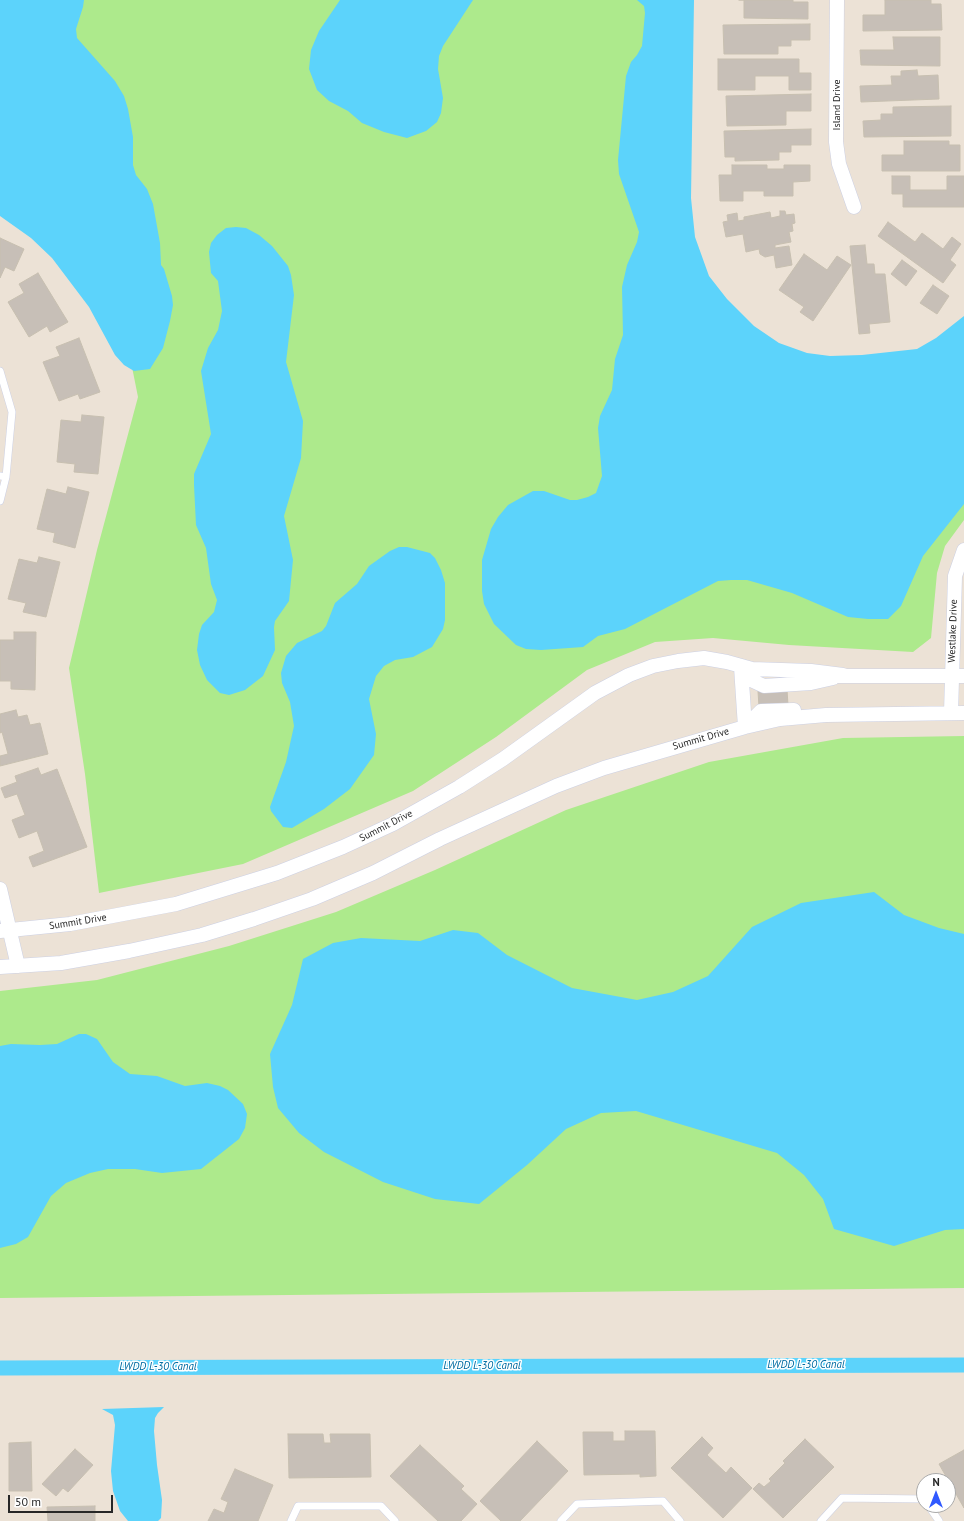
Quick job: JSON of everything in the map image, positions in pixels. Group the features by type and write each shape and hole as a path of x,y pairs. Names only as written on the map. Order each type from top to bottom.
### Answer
{"street":[{"name":"Island Drive","path":"837,0 836,142 839,164 854,207"},
{"name":"Westlake Drive","path":"958,713 955,576 964,550"},
{"name":"Summit Drive","path":"5,931 70,924 176,904 277,873 343,847 393,824 503,759 595,693 629,675 659,665 704,658 741,666 752,673 765,677 958,676"},
{"path":"741,666 745,727"},
{"name":"Summit Drive","path":"0,967 61,963 129,951 202,934 254,919 312,898 373,872 440,839 556,786 604,768 745,727 780,719 814,716 958,713"},
{"path":"0,889 5,931 18,966"}],"lane":[{"path":"0,371 12,412 0,501"},
{"path":"821,1521 842,1498 916,1499"},
{"path":"561,1521 578,1504 663,1501 680,1521"},
{"path":"291,1521 298,1506 381,1506 395,1521"}],"green space":[{"path":"0,0 679,0 676,341 964,387 964,520 945,546 937,573 931,638 913,652 789,645 713,638 655,642 587,670 496,737 413,791 243,864 99,893 85,774 69,668 97,550 138,397 75,82"},
{"path":"964,736 964,1288 0,1298 0,991 97,980 229,946 336,912 435,870 566,810 709,762 843,738"}],"water":[{"path":"0,0 84,0 76,29 77,38 115,81 124,96 133,137 133,165 136,175 147,189 153,204 160,243 161,265 164,269 172,296 173,305 163,348 150,369 134,371 124,365 115,355 89,307 52,258 31,238 0,216"},
{"path":"340,0 473,0 443,46 439,56 438,69 443,98 441,113 437,122 426,131 407,138 384,132 362,123 348,111 329,101 317,90 309,69 311,50 319,31"},
{"path":"637,0 694,0 691,198 695,237 709,276 727,299 754,326 779,343 807,353 830,356 862,355 917,349 936,338 964,316 964,504 923,556 901,606 888,619 848,617 792,593 747,580 718,581 625,629 598,636 583,647 541,650 526,649 516,645 494,624 484,604 482,591 482,560 491,529 498,517 508,505 533,491 544,491 570,500 588,497 596,493 602,476 598,428 600,416 612,390 615,359 623,335 622,287 627,265 637,242 639,232 619,174 618,160 626,76 631,62 642,46 645,13 644,6"},
{"path":"226,228 246,228 259,235 272,246 288,266 294,295 286,362 303,421 301,458 284,516 293,560 289,601 275,621 275,650 263,676 245,690 229,695 220,693 207,680 200,665 197,650 202,625 214,612 217,600 211,584 206,548 196,525 194,474 211,434 201,371 208,348 218,330 222,311 218,281 211,273 209,252 211,243 217,235"},
{"path":"399,547 407,547 430,553 435,558 445,583 445,620 443,629 432,647 413,657 395,660 384,666 376,676 369,699 376,734 374,755 350,789 324,809 292,828 283,827 271,811 270,807 286,762 294,726 290,702 282,683 281,673 286,656 297,643 322,631 326,626 335,603 357,584 369,566 390,551"},
{"path":"874,892 904,915 939,928 964,934 964,1229 945,1230 894,1246 834,1229 823,1199 804,1175 777,1153 636,1111 601,1113 566,1129 527,1165 479,1204 435,1199 383,1182 324,1152 299,1133 278,1108 273,1087 270,1054 292,1005 303,959 333,943 361,938 420,941 453,930 478,933 507,955 572,988 637,1000 673,992 708,976 752,927 801,903"},
{"path":"79,1034 86,1034 97,1039 113,1062 130,1074 157,1076 185,1086 207,1083 220,1086 228,1090 243,1104 247,1114 245,1128 239,1139 201,1169 162,1173 135,1169 108,1169 90,1173 66,1183 51,1196 28,1237 16,1244 0,1248 0,1046 11,1044 57,1044"},
{"path":"164,1407 155,1418 154,1431 162,1500 161,1518 158,1521 128,1521 120,1511 113,1491 111,1471 115,1425 113,1415 102,1409"}],"building":[{"path":"744,0 793,0 793,2 808,2 808,19 744,18"},
{"path":"885,0 931,0 931,4 941,4 942,30 863,31 863,15 885,15"},
{"path":"810,24 810,40 791,40 791,46 778,46 778,54 724,54 723,25"},
{"path":"893,37 940,37 940,66 861,65 860,50 894,50"},
{"path":"718,59 799,59 799,73 811,73 811,90 789,90 789,76 755,76 755,90 718,90"},
{"path":"917,70 918,76 938,75 939,99 861,102 860,86 892,85 891,76 901,76 901,71"},
{"path":"811,94 811,111 786,111 786,125 727,126 726,96"},
{"path":"951,106 951,136 864,137 863,121 881,120 881,114 893,114 893,107"},
{"path":"811,129 811,145 791,145 791,152 779,152 779,160 735,161 735,157 725,157 724,131"},
{"path":"904,141 949,141 949,145 960,145 960,171 882,171 882,155 904,155"},
{"path":"732,165 767,165 767,169 784,169 784,165 810,165 810,181 793,182 793,196 764,196 764,191 743,191 743,201 720,201 719,175 732,175"},
{"path":"892,176 910,176 910,190 947,190 947,176 964,176 964,207 903,207 903,194 892,194"},
{"path":"780,211 785,211 786,215 794,214 795,223 792,224 793,231 789,232 791,242 775,245 775,248 789,246 792,265 776,268 774,255 765,257 760,254 759,249 746,252 743,234 726,237 723,222 728,221 727,215 737,213 738,221 744,220 744,217 770,212 771,218 780,216"},
{"path":"888,222 915,242 922,233 943,249 952,237 961,244 950,260 956,265 943,283 878,236"},
{"path":"0,238 24,249 14,271 5,267 0,278"},
{"path":"865,245 867,264 874,264 875,274 885,274 890,322 869,324 870,333 859,334 850,246"},
{"path":"804,254 827,270 837,256 851,265 813,321 800,312 804,307 779,290"},
{"path":"902,260 917,271 906,286 891,274"},
{"path":"38,273 68,322 50,332 47,326 29,337 8,302 24,293 19,284"},
{"path":"933,285 949,296 937,314 920,303"},
{"path":"79,338 100,392 80,399 78,394 59,401 43,362 60,356 56,347"},
{"path":"82,415 104,417 98,474 74,472 75,464 57,462 61,420 81,422"},
{"path":"68,487 89,492 75,548 53,542 55,533 37,529 47,489 66,494"},
{"path":"39,557 60,562 46,617 23,612 26,603 8,599 19,559 37,563"},
{"path":"14,632 36,632 35,690 11,689 11,681 0,681 0,640 14,640"},
{"path":"787,690 788,705 759,707 758,691"},
{"path":"16,710 18,717 27,715 30,725 40,723 48,754 0,766 0,756 8,754 2,732 0,733 0,714"},
{"path":"38,768 41,775 57,769 87,847 33,867 29,857 44,851 37,831 19,838 12,820 25,815 17,794 5,798 1,788 17,782 15,776"},
{"path":"625,1431 655,1431 656,1476 640,1477 640,1474 584,1475 583,1432 613,1432 613,1441 625,1441"},
{"path":"288,1434 323,1434 324,1443 331,1443 330,1434 370,1434 371,1477 289,1478"},
{"path":"702,1437 713,1448 707,1455 726,1473 731,1467 752,1488 723,1518 671,1468"},
{"path":"805,1439 834,1467 783,1518 753,1489 759,1483 764,1487 771,1481 769,1479 785,1463 783,1461"},
{"path":"537,1441 568,1471 520,1521 501,1521 480,1501"},
{"path":"31,1442 32,1491 9,1491 9,1443"},
{"path":"420,1445 464,1486 461,1489 477,1504 461,1521 438,1521 390,1476"},
{"path":"75,1449 93,1465 68,1492 63,1488 56,1496 42,1484"},
{"path":"964,1450 964,1508 956,1494 956,1473 944,1473 939,1464"},
{"path":"235,1469 273,1485 258,1521 208,1521 214,1509 224,1513 228,1502 221,1499"},
{"path":"95,1506 95,1521 48,1521 47,1507"}],"waterway":[{"name":"LWDD L-30 Canal","path":"0,1368 964,1365"}]}
